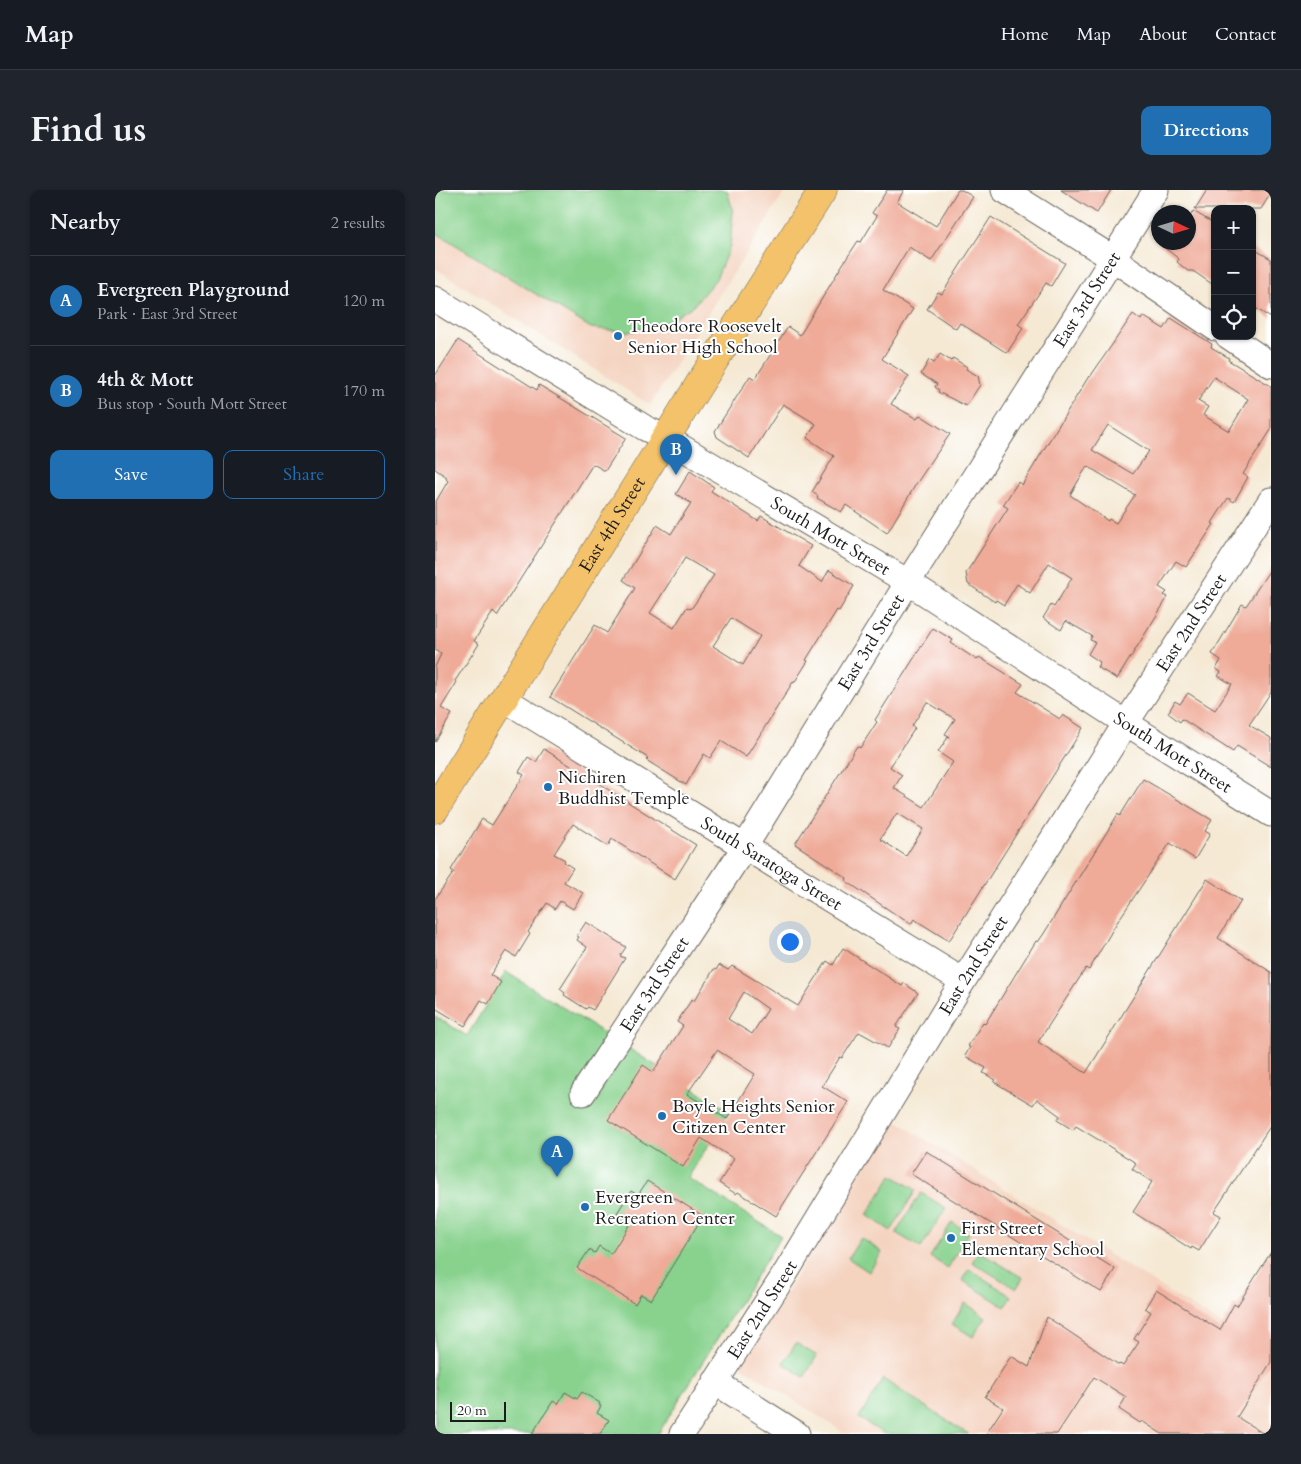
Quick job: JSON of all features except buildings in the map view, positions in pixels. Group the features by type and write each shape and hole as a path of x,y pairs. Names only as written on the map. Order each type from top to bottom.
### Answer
{"main road":[{"name":"East 4th Street","path":"435,809 823,190"}],"street":[{"path":"1004,190 1112,258 1211,325"},
{"name":"East 3rd Street","path":"583,1093 744,848 908,582 1156,190"},
{"name":"South Mott Street","path":"436,302 645,428 666,438 908,582 1126,724 1271,814"},
{"path":"1234,340 1271,365"},
{"name":"East 2nd Street","path":"682,1434 785,1274 963,981 1271,500"},
{"name":"South Saratoga Street","path":"504,699 963,981"},
{"path":"715,1382 797,1434"}],"shaded area":[{"name":"Theodore Roosevelt Senior High School","path":"435,190 786,190 650,405 435,268"},
{"name":"First Street Elementary School","path":"893,1119 1271,1356 1271,1434 846,1434 741,1366"}],"green space":[{"name":"Theodore Roosevelt Senior High School","path":"435,190 727,190 733,211 730,246 716,279 693,306 663,324 628,332 591,328 435,232"},
{"name":"Evergreen Recreation Center","path":"506,972 729,1111 688,1178 781,1236 658,1434 435,1434 435,1016 467,1036"},
{"path":"892,1175 916,1190 891,1231 867,1215"},
{"path":"921,1193 946,1208 921,1248 896,1233"},
{"path":"952,1222 969,1233 948,1268 930,1257"},
{"path":"861,1238 882,1252 869,1272 848,1258"},
{"path":"979,1251 1023,1278 1016,1289 972,1262"},
{"path":"969,1269 1011,1296 1005,1307 962,1280"},
{"path":"965,1303 986,1317 973,1337 952,1324"},
{"path":"796,1343 817,1356 804,1377 783,1363"},
{"path":"883,1379 969,1434 884,1434 859,1418"}],"place":[{"name":"Theodore Roosevelt Senior High School","path":"618,336"},
{"name":"4th & Mott","path":"676,475"},
{"name":"Nichiren Buddhist Temple","path":"548,787"},
{"name":"Boyle Heights Senior Citizen Center","path":"662,1116"},
{"name":"Evergreen Playground","path":"557,1177"},
{"name":"Evergreen Recreation Center","path":"585,1207"},
{"name":"First Street Elementary School","path":"951,1238"}]}
